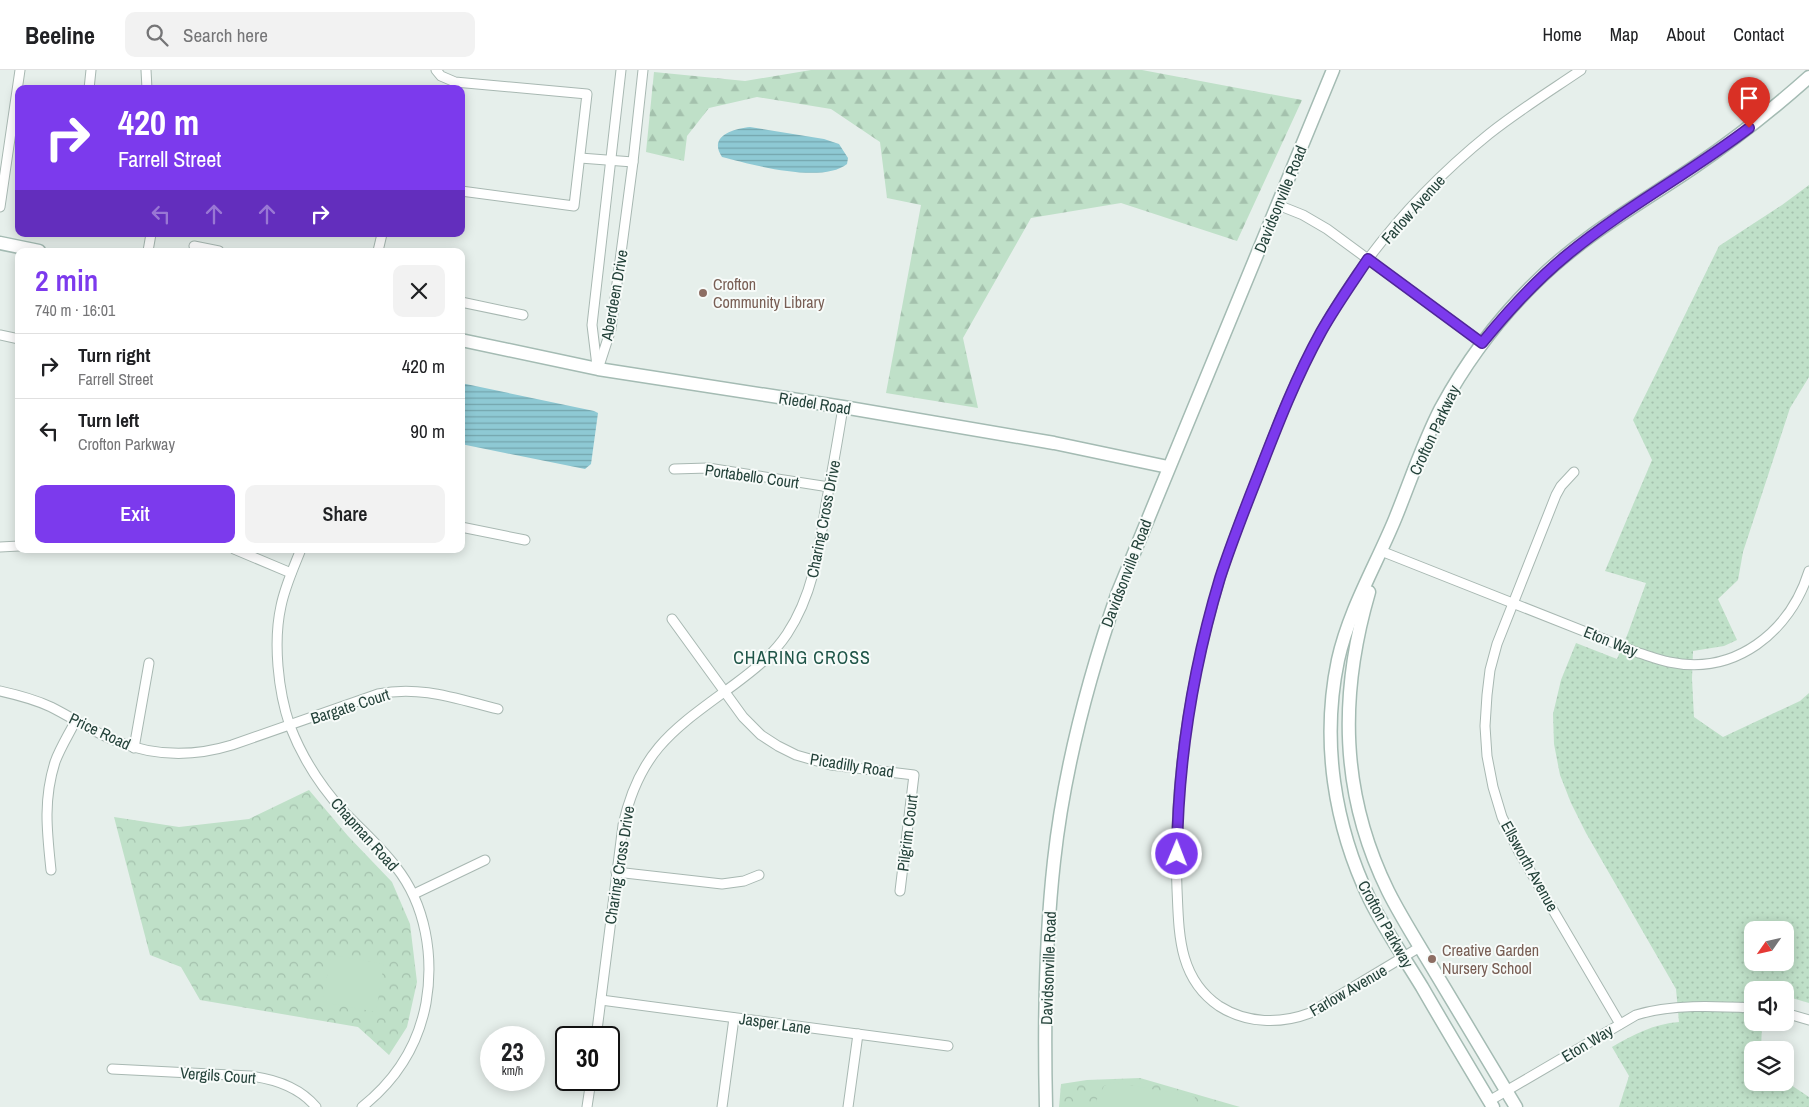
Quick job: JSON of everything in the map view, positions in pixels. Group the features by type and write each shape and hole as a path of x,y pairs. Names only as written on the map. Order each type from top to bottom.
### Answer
{"street":[{"path":"19,85 20,70"},
{"path":"89,85 91,70"},
{"path":"146,70 147,85"},
{"path":"436,70 441,76 455,82 587,94 574,206 465,192"},
{"name":"Aberdeen Drive","path":"598,369 592,325 621,70"},
{"name":"Aberdeen Drive","path":"598,369 611,329 643,70"},
{"name":"Davidsonville Road","path":"1046,1107 1045,1028 1054,861 1070,760 1084,701 1099,647 1118,592 1333,70"},
{"name":"Farlow Avenue","path":"1420,947 1310,1013 1287,1020 1262,1021 1222,1008 1212,1000 1194,979 1182,954 1176,868 1181,772 1198,662 1209,618 1234,538 1287,403 1321,332 1368,259 1397,222 1455,163 1490,133 1581,70"},
{"name":"Crofton Parkway","path":"1491,1104 1371,901 1349,847 1333,780 1332,705 1339,659 1351,617 1381,551 1424,444 1441,409 1482,343 1508,312 1525,293 1567,254 1602,228 1737,137 1772,110 1809,77"},
{"path":"0,207 15,135"},
{"path":"580,158 633,162"},
{"path":"1278,205 1314,221 1482,343"},
{"path":"0,243 24,248"},
{"path":"194,246 204,248"},
{"path":"465,303 523,315"},
{"path":"0,335 15,338"},
{"name":"Riedel Road","path":"465,341 598,369 843,407 1054,443 1168,467"},
{"name":"Charing Cross Drive","path":"598,1026 616,872 627,804 644,767 671,732 692,714 759,666 787,635 799,613 808,593 816,565 843,407"},
{"name":"Portabello Court","path":"674,469 708,468 829,488"},
{"name":"Ellsworth Avenue","path":"1574,472 1561,486 1556,496 1497,644 1490,670 1487,695 1485,726 1487,756 1493,787 1502,817 1519,852 1620,1024"},
{"path":"465,528 525,540"},
{"path":"0,547 15,546"},
{"name":"Crofton Parkway","path":"1381,551 1361,621 1352,670 1348,707 1348,743 1352,778 1368,841 1389,892 1516,1107"},
{"name":"Eton Way","path":"1381,551 1639,653 1669,662 1693,664 1734,657 1774,632 1798,601 1809,571"},
{"path":"244,553 292,573"},
{"name":"Chapman Road","path":"300,553 281,606 278,634 280,688 290,726 312,769 323,785 342,810 397,868 414,894 423,918 428,944 428,989 424,1014 417,1036 404,1062 390,1081 362,1107"},
{"name":"Picadilly Road","path":"672,620 743,717 761,735 778,746 796,755 831,765 914,775"},
{"path":"134,748 150,663"},
{"name":"Price Road","path":"0,691 27,697 134,748 156,752 176,754 212,751 290,726"},
{"name":"Bargate Court","path":"290,726 378,694 397,691 421,691 498,709"},
{"path":"51,870 46,821 50,783 56,761 76,720"},
{"name":"Pilgrim Court","path":"900,891 914,775"},
{"path":"414,894 485,860"},
{"path":"616,872 722,884 744,881 759,875"},
{"name":"Jasper Lane","path":"601,1000 948,1046"},
{"name":"Eton Way","path":"1491,1104 1506,1091 1636,1015 1653,1010 1676,1007 1744,1008"},
{"path":"1794,1016 1809,1020"},
{"path":"722,1107 734,1018"},
{"path":"848,1107 858,1034"},
{"name":"Vergils Court","path":"112,1069 250,1076 270,1079 300,1094 316,1107"},
{"path":"587,1107 589,1091"}],"green space":[{"path":"811,70 1142,70 1302,100 1237,241 1121,203 1031,218 963,338 978,408 886,393 921,205 887,198 880,142 831,109 757,97 709,108 687,136 684,161 646,152 654,72 745,81"},
{"path":"1809,185 1809,377 1790,408 1743,552 1738,580 1718,599 1737,640 1724,646 1693,651 1692,679 1694,717 1723,737 1800,701 1809,693 1809,1003 1794,999 1794,981 1744,981 1744,1031 1762,1031 1761,1041 1744,1041 1744,1091 1794,1091 1794,1087 1809,1097 1809,1107 1619,1107 1629,1076 1612,1047 1644,1030 1679,1022 1676,989 1586,833 1571,803 1560,775 1554,744 1553,714 1561,680 1576,643 1617,659 1646,583 1605,571 1652,460 1633,420 1719,246"},
{"path":"309,790 348,836 392,882 410,924 417,982 407,1027 389,1055 358,1027 200,1000 181,967 150,955 114,817 179,827 249,819"},
{"path":"331,955 384,964 376,1012 328,1003 323,997"},
{"path":"1140,1078 1240,1107 1059,1107 1061,1084 1087,1080"},
{"path":"1113,1082 1195,1097 1193,1107 1093,1107 1104,1086"}],"water":[{"path":"750,127 824,139 839,144 848,158 847,164 836,170 805,173 769,168 722,157 718,150 720,139 730,132"},
{"path":"465,384 598,413 591,464 585,469 465,445"}],"place":[{"name":"Crofton Community Library","path":"703,293"},
{"name":"Creative Garden Nursery School","path":"1432,959"}],"district":[{"name":"CHARING CROSS","path":"802,657"}],"route":[{"path":"1177,854 1181,772 1188,718 1198,662 1220,578 1268,448 1305,363 1335,308 1368,259 1482,343 1537,280 1567,254 1749,128"}]}
